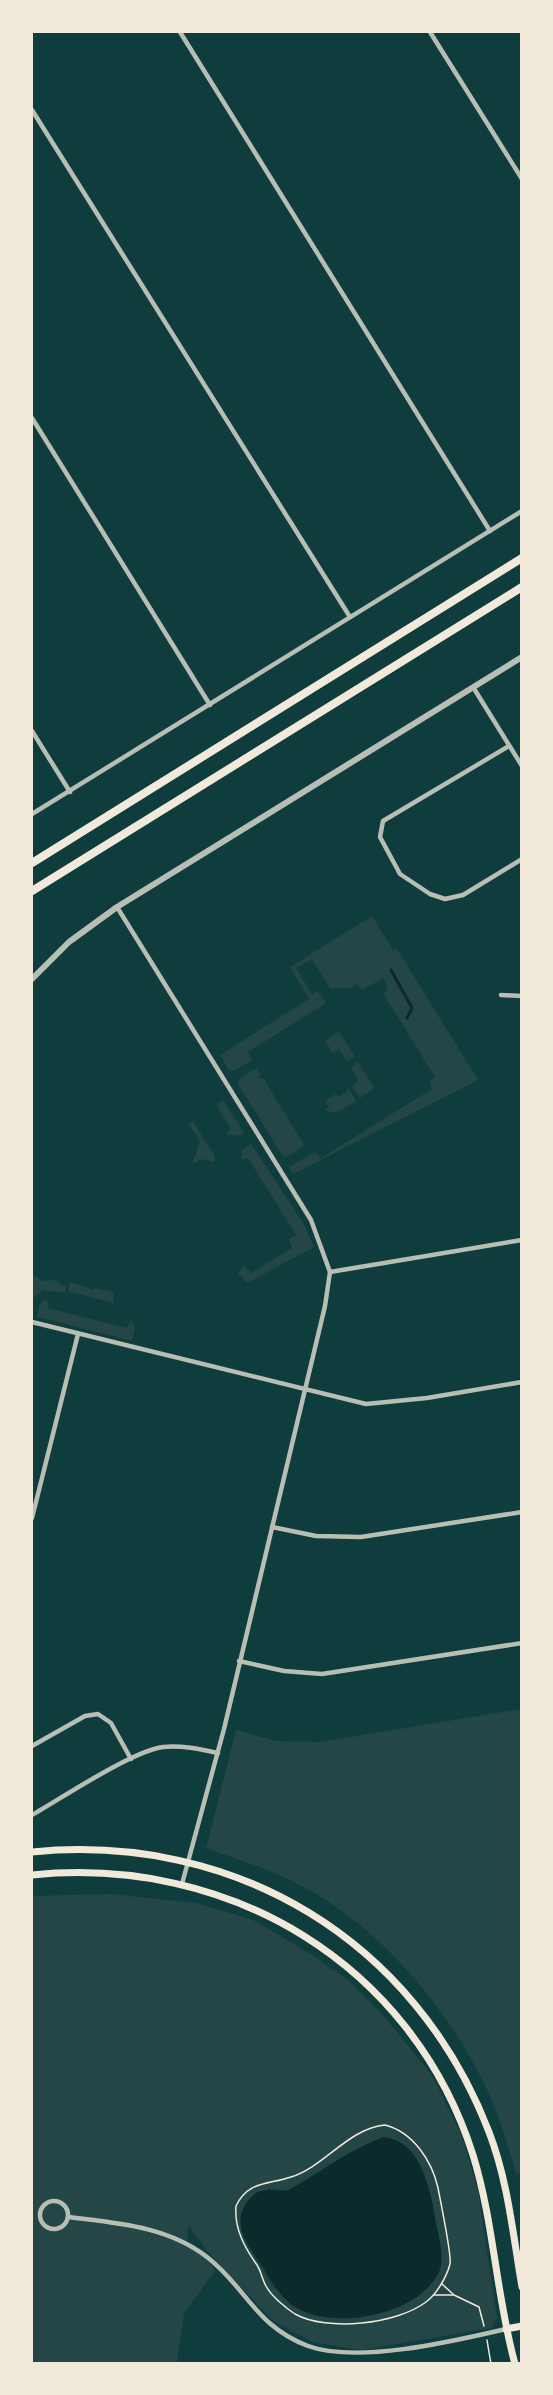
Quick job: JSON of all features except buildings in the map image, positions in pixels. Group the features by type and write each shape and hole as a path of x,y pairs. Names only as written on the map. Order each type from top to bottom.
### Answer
{"highway":[{"path":"32,862 522,558"},
{"path":"32,891 522,587"}],"main road":[{"path":"32,1852 103,1850 188,1862 245,1880 311,1913 361,1948 419,2010 460,2071 489,2133 508,2202 522,2287"},
{"path":"32,1875 102,1872 182,1884 236,1901 315,1942 364,1982 412,2037 449,2097 473,2155 485,2206 506,2329 515,2364"},
{"path":"506,2329 522,2326"}],"street":[{"path":"180,32 490,531"},
{"path":"430,32 522,179"},
{"path":"32,110 350,617"},
{"path":"32,418 210,705"},
{"path":"32,814 522,511"},
{"path":"32,979 69,942 117,907 522,657"},
{"path":"473,687 522,766"},
{"path":"32,731 69,792"},
{"path":"509,746 383,821 380,837 400,874 430,894 445,899 463,895 522,859"},
{"path":"117,907 306,1212 321,1242 330,1272 218,1753 182,1884"},
{"path":"501,995 522,996"},
{"path":"330,1272 522,1240"},
{"path":"32,1322 366,1404 427,1398 522,1382"},
{"path":"32,1518 78,1334"},
{"path":"272,1527 316,1536 361,1537 522,1512"},
{"path":"239,1661 284,1671 322,1674 522,1643"},
{"path":"32,1746 85,1716 98,1714 111,1723 131,1759"},
{"path":"32,1815 131,1759 164,1747 218,1753"},
{"path":"56,2201 65,2206 68,2217 63,2226 52,2230 44,2226 40,2214 45,2205 56,2201"},
{"path":"68,2217 148,2229 186,2244 215,2264 262,2318 285,2334 310,2346 337,2353 366,2354 506,2329"}],"path":[{"path":"385,2125 399,2130 418,2147 436,2181 451,2258 441,2284 424,2304 394,2316 349,2325 320,2322 296,2314 265,2285 258,2267 243,2246 236,2206 243,2194 256,2184 300,2173 368,2129 385,2125"},
{"path":"441,2284 454,2295 478,2307 482,2313 491,2364"},
{"path":"432,2296 454,2295"}],"shaded area":[{"path":"372,916 393,950 397,949 478,1080 293,1174 289,1167 315,1152 321,1158 432,1089 429,1082 435,1077 383,993 388,990 384,978 362,990 357,984 351,988 330,988 312,959 296,968 312,994 318,991 326,1003 248,1052 252,1060 234,1071 229,1070 220,1055 309,999 290,967"},
{"path":"339,1031 355,1057 347,1061 339,1049 333,1053 325,1041"},
{"path":"358,1062 374,1088 360,1098 352,1087 358,1080 351,1068"},
{"path":"257,1068 261,1076 258,1078 263,1078 304,1145 287,1157 282,1155 238,1084 239,1079"},
{"path":"348,1087 356,1101 336,1113 325,1110 329,1106 325,1101 336,1094 338,1097 347,1092"},
{"path":"223,1100 244,1133 238,1136 225,1134 231,1129 216,1105"},
{"path":"193,1122 215,1156 214,1162 202,1159 192,1164 200,1141 189,1124"},
{"path":"251,1144 304,1224 314,1247 247,1283 238,1273 244,1266 251,1273 292,1248 289,1239 296,1235 248,1158 241,1160 242,1150"},
{"path":"35,1276 43,1281 55,1280 66,1287 65,1293 43,1290 32,1299 32,1277"},
{"path":"70,1282 94,1290 95,1288 113,1292 114,1303 68,1291"},
{"path":"47,1299 48,1308 127,1328 131,1320 135,1328 132,1341 37,1317 40,1304"},
{"path":"521,1709 522,2173 516,2173 498,2116 468,2054 430,1998 385,1947 332,1905 304,1887 268,1870 206,1848 236,1730 276,1741 321,1742"},
{"path":"110,1894 197,1903 253,1920 311,1954 349,1981 382,2014 432,2075 461,2134 478,2191 497,2318 492,2328 361,2350 313,2342 273,2321 207,2251 188,2224 187,2243 207,2257 215,2271 184,2313 177,2363 32,2363 32,1896","holes":["353,2150 392,2309 358,2318 334,2318 274,2288 244,2239 241,2217 268,2189 288,2191"]},
{"path":"383,2137 397,2141 408,2148 417,2159 423,2172 432,2200 442,2255 439,2272 430,2285 417,2296 386,2312 350,2318 333,2318 307,2313 284,2298 248,2244 241,2227 242,2210 257,2192 289,2190 348,2154"}],"waterway":[{"path":"391,970 412,1008 407,1018"}]}
